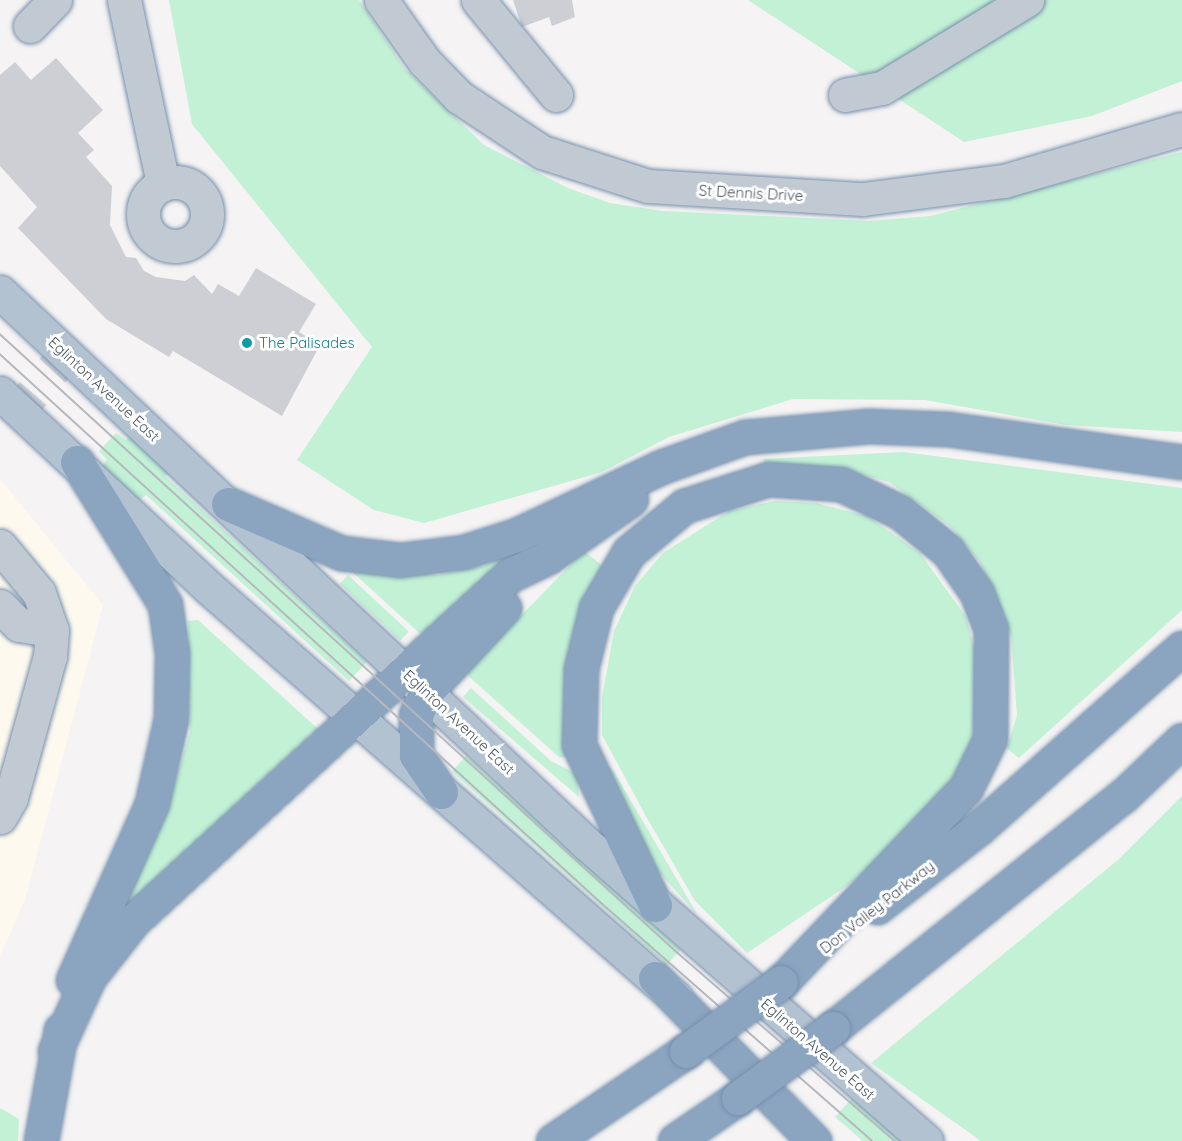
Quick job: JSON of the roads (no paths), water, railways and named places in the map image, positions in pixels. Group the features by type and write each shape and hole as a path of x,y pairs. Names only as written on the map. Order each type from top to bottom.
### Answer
{"highway":[{"path":"228,504 349,555 400,560 464,552 517,535 661,467 745,437 870,426 948,429 1182,462"},
{"path":"56,1051 89,977 134,921 356,719 416,682 510,575 548,557 637,495 791,433"},
{"path":"41,1141 56,1051 76,970 152,803 171,719 172,653 165,604 78,462"},
{"path":"655,906 579,745 581,669 596,608 629,552 684,506 768,479 841,484 900,513 948,551 977,592 990,628 990,739 966,788 781,982"},
{"name":"Don Valley Parkway","path":"553,1141 686,1051 781,982 979,828 1182,648"},
{"path":"416,682 414,723 416,755 441,792"},
{"path":"675,1141 833,1028 1123,796 1182,740"},
{"path":"655,978 814,1141"}],"main road":[{"name":"Eglinton Avenue East","path":"0,292 655,906 926,1141"},
{"path":"0,393 356,719 655,978 830,1141"}],"street":[{"path":"124,0 163,184"},
{"name":"St Dennis Drive","path":"381,0 424,61 459,97 542,152 648,186 863,199 1004,181 1182,129"},
{"path":"478,0 556,94"},
{"path":"846,95 882,88 1027,0"},
{"path":"0,546 39,593 52,630 47,667 11,798 0,817"},
{"path":"0,606 19,625 52,630"}],"tram line":[{"path":"0,334 678,953 895,1141"},
{"path":"0,354 597,899 872,1141"}],"place":[{"name":"The Palisades","path":"247,343"}]}
